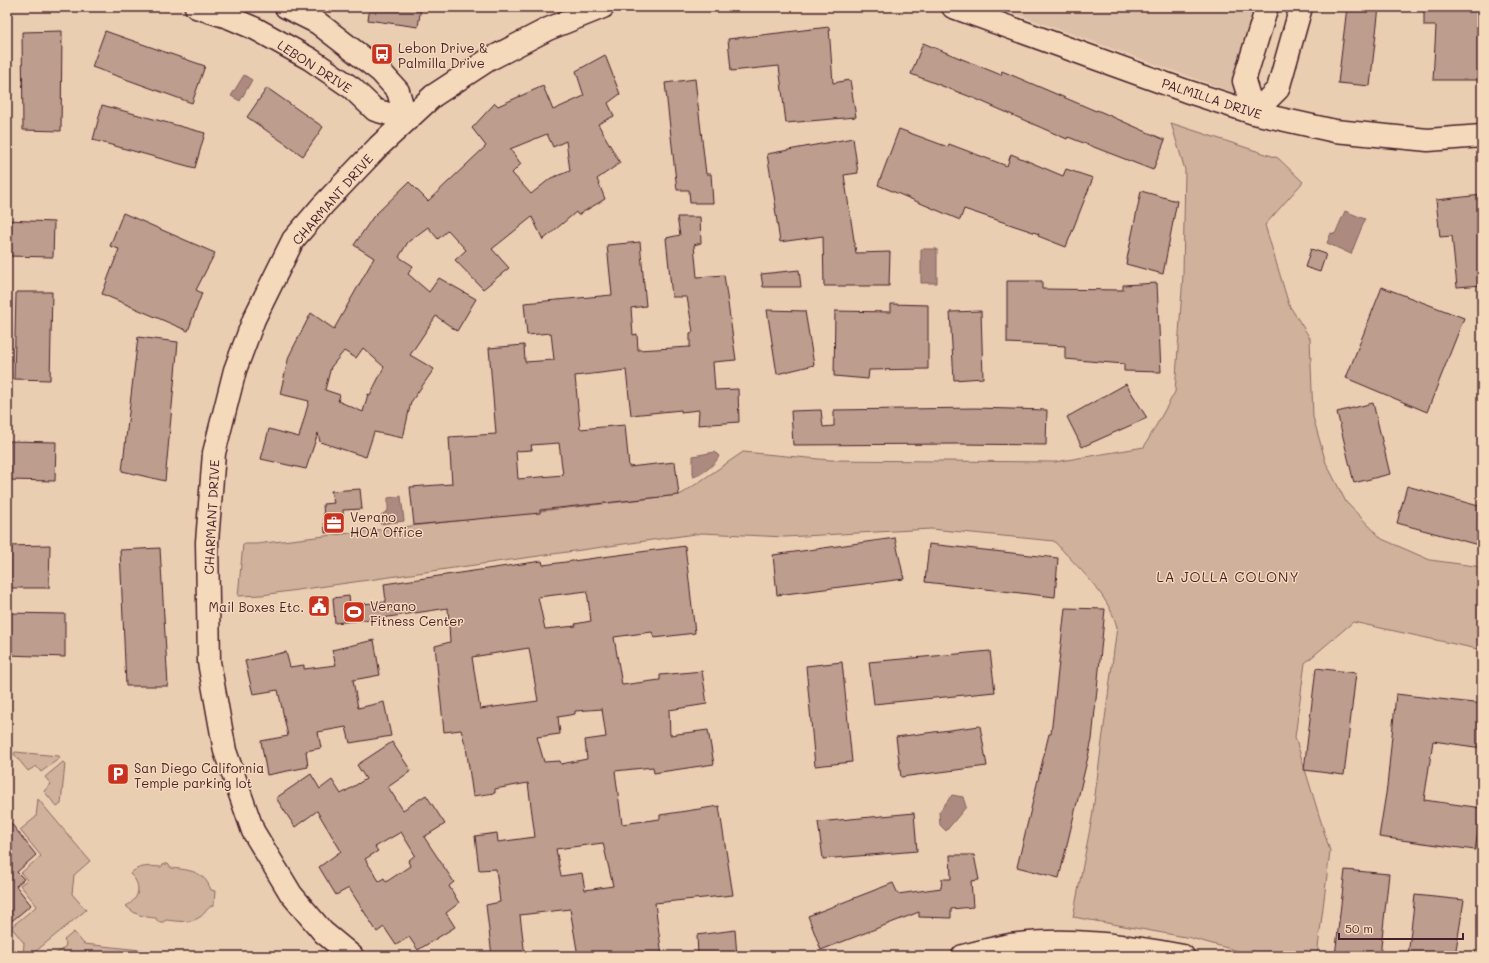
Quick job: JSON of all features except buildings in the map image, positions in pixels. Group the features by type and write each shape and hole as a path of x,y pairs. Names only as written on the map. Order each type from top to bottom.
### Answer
{"street":[{"name":"LEBON DRIVE","path":"196,7 228,16 256,29 310,59 352,88 374,110 406,119"},
{"path":"286,7 318,23 380,71 398,91 406,119 434,96 488,60 548,29 603,7"},
{"name":"PALMILLA DRIVE","path":"953,7 1186,91 1254,113 1335,131 1420,139 1482,136"},
{"path":"1266,7 1244,81 1254,113 1278,90 1301,7"},
{"name":"CHARMANT DRIVE","path":"352,956 323,932 291,894 253,831 235,780 225,751 208,662 207,542 214,453 235,370 254,319 293,240 356,169 406,119"},
{"path":"963,956 1009,946 1058,942 1128,946 1183,956"}],"shaded area":[{"path":"997,7 1262,7 1238,94"},
{"path":"244,75 252,80 240,101 231,96"},
{"path":"1171,123 1278,158 1303,182 1265,225 1289,305 1310,338 1313,417 1326,463 1346,502 1382,539 1430,560 1482,567 1482,650 1353,622 1305,663 1295,737 1330,851 1317,956 1256,956 1191,938 1073,917 1092,818 1117,627 1107,603 1091,581 1054,541 931,529 785,537 702,533 262,595 238,596 243,544 256,544 679,495 743,452 830,460 1055,462 1144,447 1175,392 1183,275 1185,170"},
{"path":"1345,211 1365,219 1351,254 1327,243 1331,233 1335,234"},
{"path":"921,249 937,249 937,283 921,283"},
{"path":"715,452 719,456 712,466 693,477 693,456"},
{"path":"401,496 404,521 380,524 381,515 388,511 388,498"},
{"path":"15,752 59,756 60,758 41,772 36,766 28,771 14,754"},
{"path":"63,762 65,764 61,804 57,807 44,791 51,784 45,777"},
{"path":"952,795 963,797 966,807 946,831 940,825 939,812"},
{"path":"38,799 90,861 74,875 72,894 86,910 30,956 23,956 24,943 11,927 37,906 20,885 27,880 21,873 41,856 20,830 36,817"},
{"path":"164,864 168,864 171,868 190,871 200,875 211,890 215,891 214,905 210,907 202,916 192,921 183,922 166,920 163,922 158,922 156,918 140,915 129,909 126,906 131,903 138,891 136,882 130,874 140,868 148,866 161,867"},
{"path":"74,932 84,944 197,956 53,956 65,947 66,943 64,940"}],"place":[{"name":"Lebon Drive & Palmilla Drive","path":"382,54"},
{"name":"Verano HOA Office","path":"334,523"},
{"name":"Mail Boxes Etc.","path":"319,606"},
{"name":"Verano Fitness Center","path":"354,612"},
{"name":"San Diego California Temple parking lot","path":"118,774"}],"district":[{"name":"LA JOLLA COLONY","path":"1228,576"}]}
